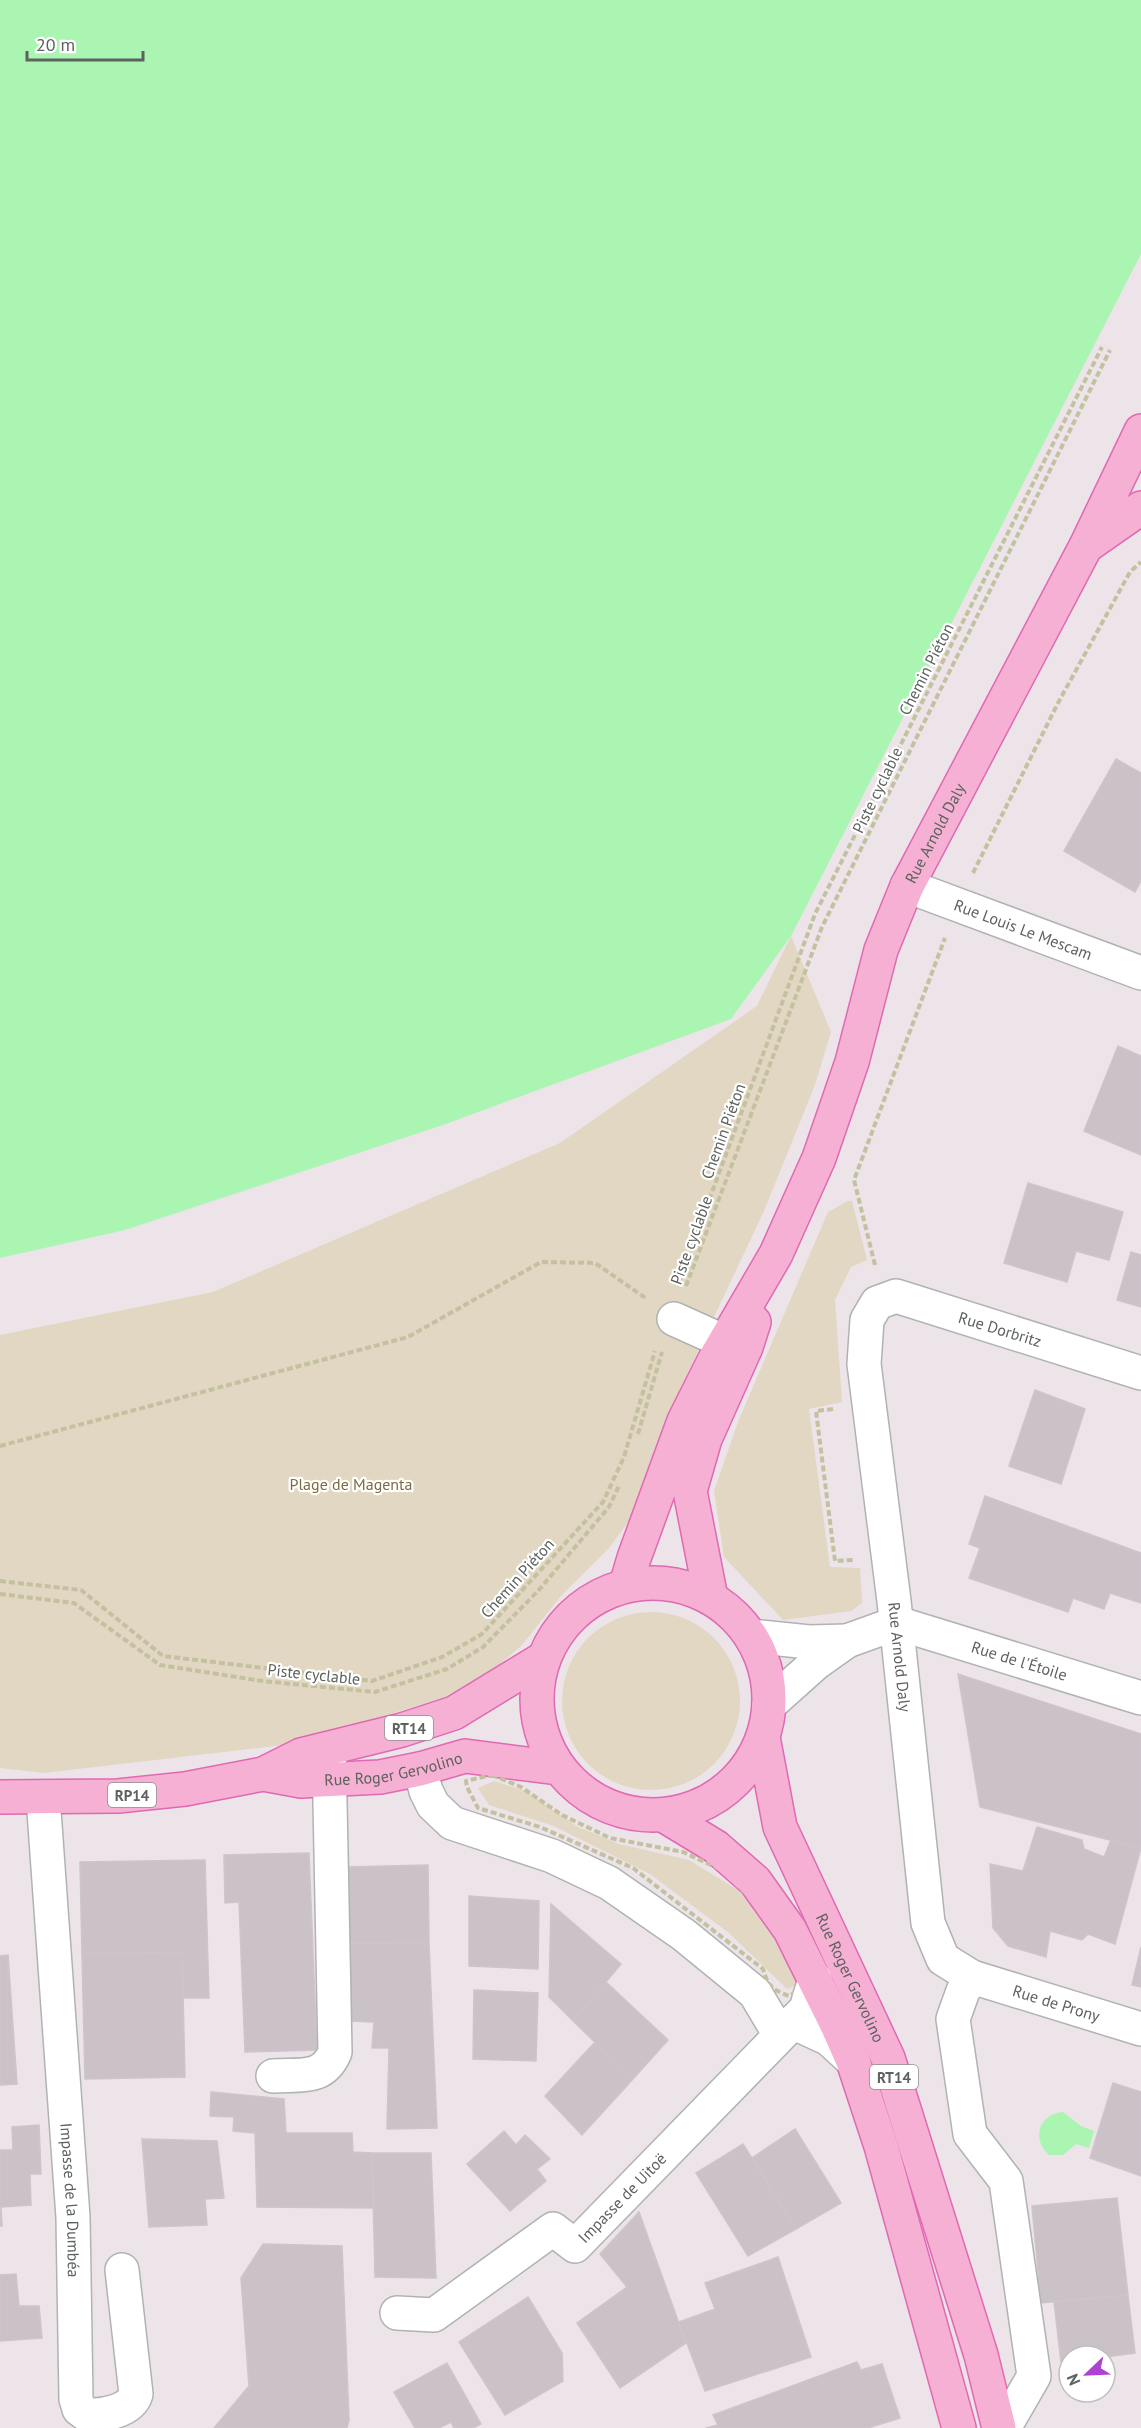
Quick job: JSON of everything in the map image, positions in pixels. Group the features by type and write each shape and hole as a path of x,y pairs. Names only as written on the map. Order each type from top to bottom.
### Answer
{"main road":[{"name":"Rue Arnold Daly","path":"626,1585 684,1421 725,1342 776,1254 819,1158 852,1062 881,950 907,886 1086,546 1141,431"},
{"path":"1086,546 1141,508"},
{"name":"Rue Arnold Daly","path":"711,1598 690,1491 705,1439 746,1347 776,1254"},
{"path":"656,1582 685,1586 711,1598 734,1615 751,1636 762,1658 768,1681 769,1705 763,1737 748,1767 725,1791 697,1807 665,1816 635,1815 605,1806 579,1790 558,1768 545,1742 537,1714 537,1685 544,1658 556,1632 576,1611 599,1595 626,1585 656,1582"},
{"name":"Rue Roger Gervolino","path":"0,1797 118,1796 185,1789 263,1774 301,1755 402,1730 454,1713 544,1658"},
{"name":"Rue Roger Gervolino","path":"763,1737 780,1827 888,2058 981,2355 999,2428"},
{"name":"Rue Roger Gervolino","path":"263,1774 301,1781 381,1777 465,1756 558,1768"},
{"name":"Rue Roger Gervolino","path":"665,1816 716,1847 755,1881 790,1930 814,1979 853,2061 880,2146 959,2428"}],"street":[{"name":"Rue Louis Le Mescam","path":"907,886 1141,973"},
{"name":"Rue Dorbritz","path":"867,1320 877,1303 896,1296 1141,1373"},
{"path":"671,1316 725,1342"},
{"name":"Rue Arnold Daly","path":"867,1320 864,1364 897,1623 928,1923 943,1959 972,1977"},
{"path":"769,1705 816,1663 847,1641 897,1623"},
{"name":"Rue de l'Étoile","path":"897,1623 1141,1698"},
{"path":"751,1636 809,1642 847,1641"},
{"path":"273,2076 317,2074 330,2064 335,2052 329,1748"},
{"path":"420,1769 426,1791 434,1805 452,1823 552,1856 609,1883 684,1935 755,1993 786,2029 830,2039 853,2061"},
{"name":"Impasse de la Dumbéa","path":"43,1797 73,2217 78,2395 76,2399 79,2409 87,2415 127,2407 136,2394 122,2270"},
{"path":"972,1977 963,1991 953,2019 968,2123 970,2134 1006,2181 1034,2376 1004,2428"},
{"name":"Rue de Prony","path":"972,1977 1141,2029"},
{"path":"786,2029 806,2009 814,1979"},
{"name":"Impasse de Uitoë","path":"397,2313 434,2315 553,2229 575,2246 786,2029"}],"path":[{"name":"Chemin Piéton","path":"0,1581 81,1590 163,1656 372,1682 442,1657 482,1634 603,1502 624,1457 671,1316 815,914 1102,347"},
{"name":"Piste cyclable","path":"636,1438 671,1316 822,927 1110,350"},
{"path":"957,905 1058,703 1130,572 1141,562"},
{"path":"0,1446 408,1337 541,1262 595,1263 671,1316"},
{"name":"Piste cyclable","path":"0,1594 74,1602 160,1665 262,1681 375,1692 447,1669 483,1647 538,1591 609,1507 621,1479"}],"green space":[{"name":"Plage de Magenta","path":"791,936 831,1032 815,1085 764,1211 671,1408 629,1521 609,1548 561,1596 522,1645 491,1672 459,1693 292,1744 43,1773 0,1768 0,1335 213,1292 560,1143 757,1006"},
{"path":"852,1201 867,1260 851,1267 835,1300 842,1402 809,1409 830,1567 860,1568 862,1603 851,1611 783,1620 724,1557 714,1491 738,1422 828,1212"},
{"path":"651,1612 685,1619 714,1638 733,1667 740,1701 733,1735 714,1764 685,1783 651,1790 617,1783 588,1764 569,1735 562,1701 569,1667 588,1638 617,1619"},
{"path":"494,1781 526,1791 578,1827 619,1844 689,1860 738,1890 770,1927 797,1970 796,1985 787,1989 729,1933 650,1874 554,1826 489,1805 478,1788"}],"shaded area":[{"path":"0,0 1141,0 1141,254 791,936 731,1019 443,1125 125,1230 0,1258"},
{"path":"1063,2112 1081,2126 1094,2131 1089,2148 1076,2144 1063,2155 1049,2155 1040,2142 1040,2128 1048,2117"}],"building":[{"path":"1116,759 1141,773 1141,881 1135,892 1064,851"},
{"path":"1118,1046 1141,1056 1141,1155 1084,1131"},
{"path":"1028,1183 1123,1212 1109,1260 1076,1251 1067,1282 1004,1263"},
{"path":"1131,1252 1141,1255 1141,1307 1117,1300"},
{"path":"1035,1390 1085,1409 1061,1484 1009,1466"},
{"path":"985,1496 1141,1553 1141,1603 1110,1593 1104,1609 1073,1598 1068,1612 969,1578 980,1548 969,1544"},
{"path":"958,1674 1141,1734 1141,1848 980,1807"},
{"path":"1037,1827 1082,1840 1084,1849 1104,1857 1111,1840 1141,1848 1115,1944 1088,1934 1082,1940 1050,1931 1046,1957 1008,1946 993,1928 990,1864 1023,1871"},
{"path":"309,1853 317,2050 245,2052 239,1902 225,1903 224,1855"},
{"path":"205,1860 209,1998 183,1998 182,1952 82,1954 80,1862"},
{"path":"428,1865 429,1944 349,1943 348,1867"},
{"path":"469,1896 539,1901 538,1969 469,1966"},
{"path":"551,1904 621,1964 573,2021 549,1997"},
{"path":"349,1943 429,1944 437,2128 387,2129 389,2048 372,2048 374,2022 350,2021"},
{"path":"1141,1947 1141,1987 1132,1985"},
{"path":"182,1952 185,2077 85,2079 82,1954"},
{"path":"8,1955 17,2084 0,2085 0,1956"},
{"path":"606,1982 668,2040 633,2079 573,2021"},
{"path":"474,1990 538,1993 536,2061 473,2059"},
{"path":"595,2042 633,2079 582,2135 545,2096"},
{"path":"1113,2083 1141,2092 1141,2176 1090,2158"},
{"path":"211,2092 284,2099 286,2133 352,2133 353,2152 372,2153 374,2208 257,2207 255,2133 233,2131 234,2117 210,2116"},
{"path":"39,2125 41,2174 30,2174 31,2205 1,2207 2,2226 0,2226 0,2150 13,2150 12,2127"},
{"path":"795,2129 841,2203 796,2229 752,2158"},
{"path":"504,2131 516,2145 525,2135 550,2159 537,2169 546,2181 510,2211 467,2164"},
{"path":"142,2139 217,2141 224,2198 205,2199 207,2225 149,2227"},
{"path":"743,2144 796,2229 748,2256 696,2173"},
{"path":"372,2153 431,2153 436,2278 375,2277"},
{"path":"1117,2198 1128,2295 1041,2303 1032,2206"},
{"path":"639,2212 686,2343 620,2388 577,2323 627,2287 600,2254"},
{"path":"263,2244 342,2246 349,2420 347,2428 214,2428 249,2386 241,2278"},
{"path":"778,2257 811,2357 705,2391 679,2322 715,2309 705,2283"},
{"path":"16,2274 19,2306 39,2306 42,2338 0,2341 0,2275"},
{"path":"1128,2295 1135,2353 1117,2355 1117,2344 1059,2344 1054,2302"},
{"path":"528,2297 562,2353 563,2381 505,2415 459,2342"},
{"path":"857,2362 861,2370 882,2364 900,2418 868,2428 706,2428 718,2425 713,2415"},
{"path":"447,2363 481,2424 473,2428 454,2428 451,2422 439,2428 415,2428 394,2392"}]}
